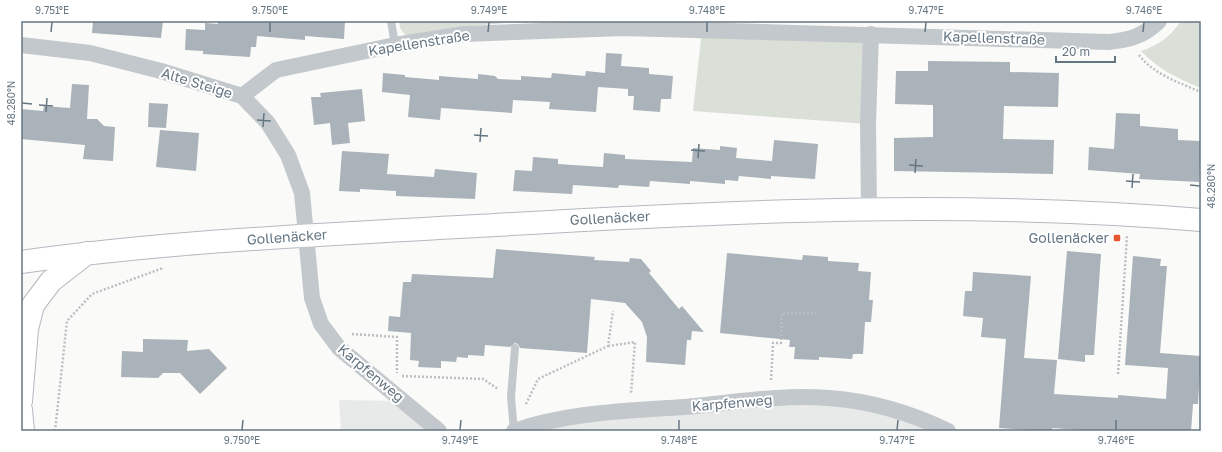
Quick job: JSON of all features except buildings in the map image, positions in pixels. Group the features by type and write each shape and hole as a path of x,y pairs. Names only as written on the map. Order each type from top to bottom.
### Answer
{"street":[{"name":"Kapellenstraße","path":"242,96 276,70 395,45 464,34 593,28 871,34 1109,42 1131,40 1155,26 1160,21"},
{"path":"869,208 868,124 871,34"},
{"name":"Alte Steige","path":"21,45 90,53 242,96 268,123 288,155 302,193 306,235"},
{"name":"Gollenäcker","path":"21,262 87,252 306,235 716,213 869,208 1006,208 1130,214 1201,220"},
{"name":"Karpfenweg","path":"306,235 312,298 321,324 339,348 438,431"},
{"path":"21,401 27,328 33,305 51,281 87,252"},
{"name":"Karpfenweg","path":"514,431 553,419 604,412 782,399 828,398 870,403 908,414 948,431"},
{"path":"21,410 23,431"}],"lane":[{"path":"391,21 395,45"},
{"path":"514,431 511,397 515,348"}],"path":[{"path":"1131,40 1136,51 1144,61 1172,80 1201,92"},
{"path":"1118,374 1127,235"},
{"path":"55,431 67,322 92,294 164,268"},
{"path":"608,346 613,311"},
{"path":"770,379 773,343 780,343 782,313 816,313"},
{"path":"345,334 397,337 397,376 483,379 525,406 538,379 608,346 635,342 631,390"}],"shaded area":[{"path":"399,21 506,21 506,23 459,27 406,36 400,28"},
{"path":"1181,21 1201,21 1201,88 1169,73 1154,63 1141,51 1164,40 1173,32"},
{"path":"702,30 871,34 868,124 693,111"},
{"path":"828,398 945,431 514,431 604,412"},
{"path":"339,400 403,401 439,431 341,431"}],"place":[{"name":"Gollenäcker","path":"1117,238"}]}
